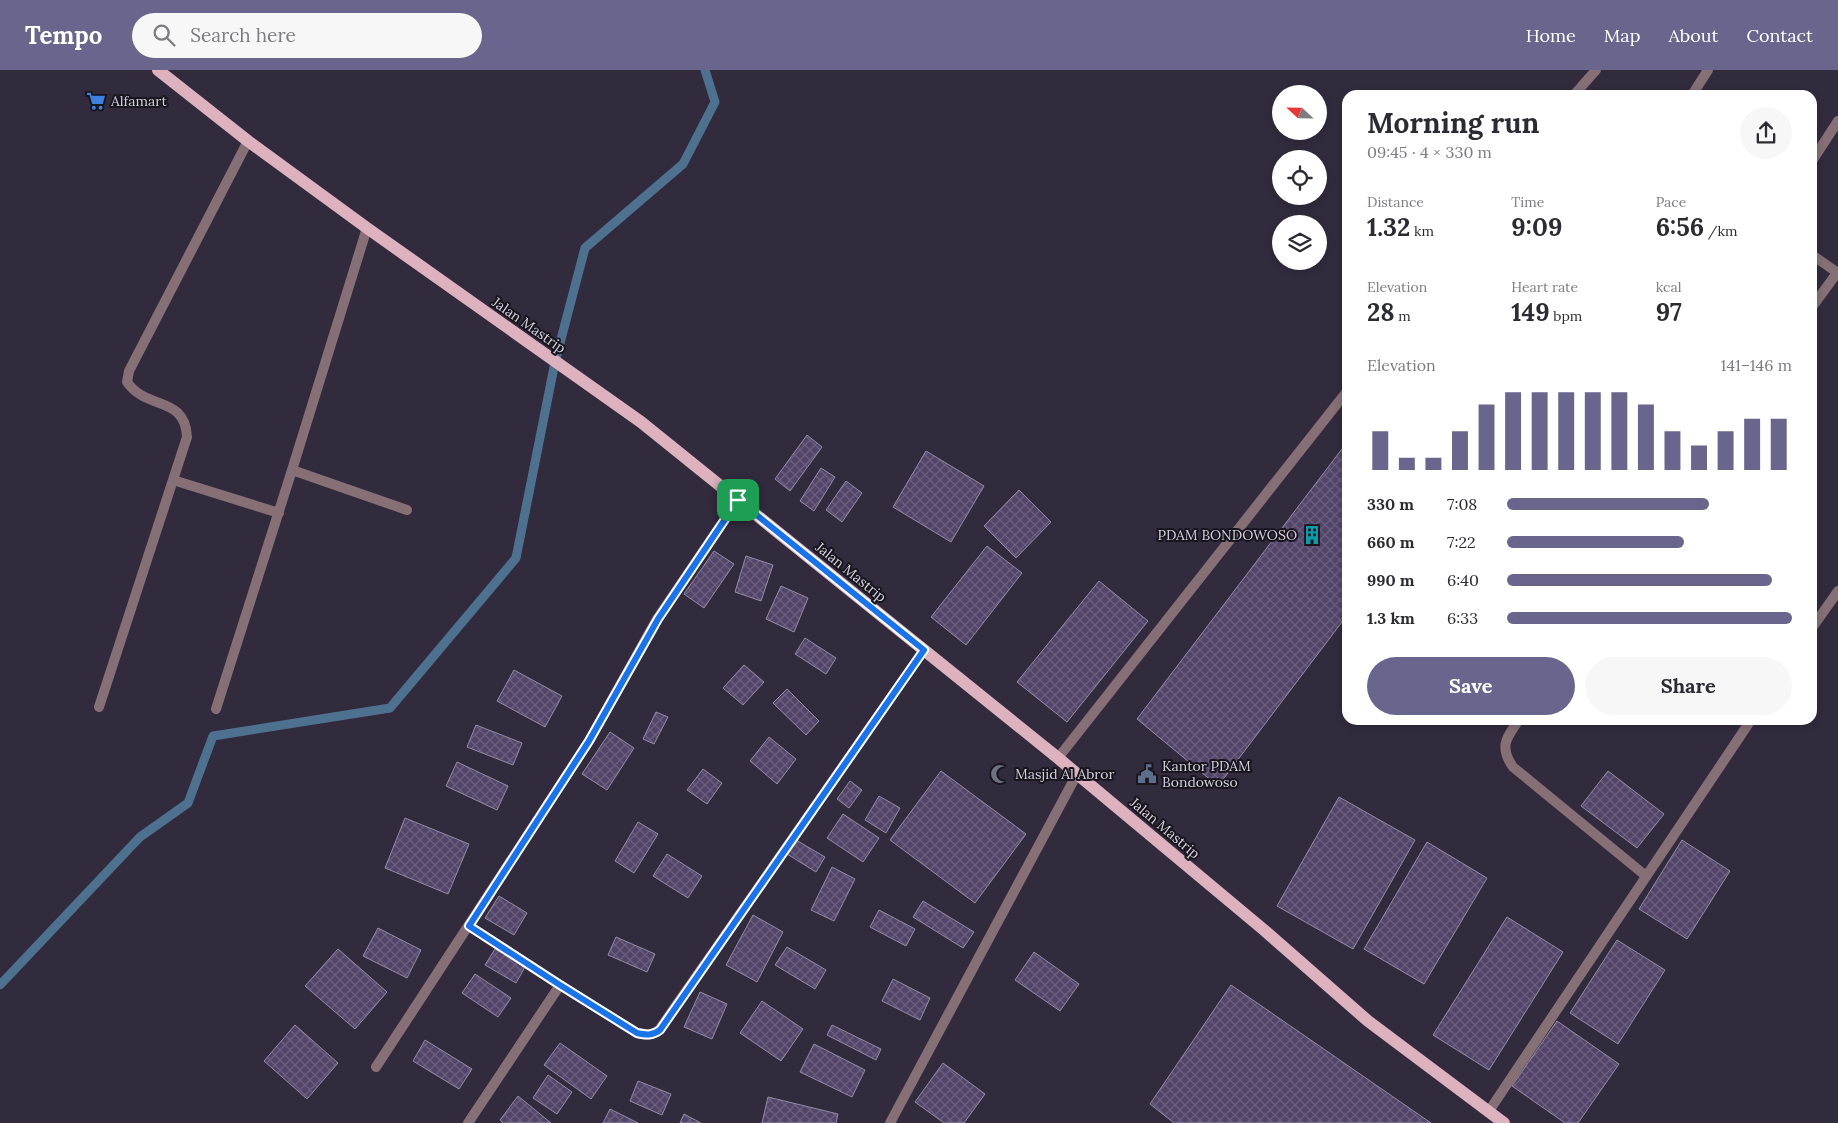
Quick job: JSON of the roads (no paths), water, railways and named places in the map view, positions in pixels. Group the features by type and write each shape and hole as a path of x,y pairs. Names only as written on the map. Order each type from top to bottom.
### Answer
{"main road":[{"name":"Jalan Mastrip","path":"158,70 248,141 367,228 641,422 1058,758 1264,930 1368,1021 1504,1123"}],"street":[{"path":"1578,90 1596,70"},
{"path":"1695,90 1708,70"},
{"path":"1817,153 1838,121"},
{"path":"99,707 187,438 187,425 182,415 172,408 143,397 133,390 127,382 129,371 248,141"},
{"path":"216,709 367,228"},
{"path":"1817,258 1838,273 1817,300"},
{"path":"1058,758 1342,398"},
{"path":"292,470 407,510"},
{"path":"173,480 279,513"},
{"path":"376,1067 589,741 658,619 738,500"},
{"path":"1817,621 1838,590"},
{"path":"469,926 637,1033 654,1034 660,1030 924,650"},
{"path":"1516,725 1507,738 1505,756 1513,767 1646,876"},
{"path":"1489,1111 1748,725"},
{"path":"890,1123 1077,774"},
{"path":"468,1123 560,985"}],"waterway":[{"path":"0,985 140,837 188,803 213,736 390,708 516,558 555,362 585,248 683,164 715,102 705,70"}],"place":[{"name":"Alfamart","path":"96,101"},
{"name":"PDAM BONDOWOSO","path":"1312,535"},
{"name":"Masjid Al Abror","path":"1000,774"},
{"name":"Kantor PDAM Bondowoso","path":"1147,774"}]}
